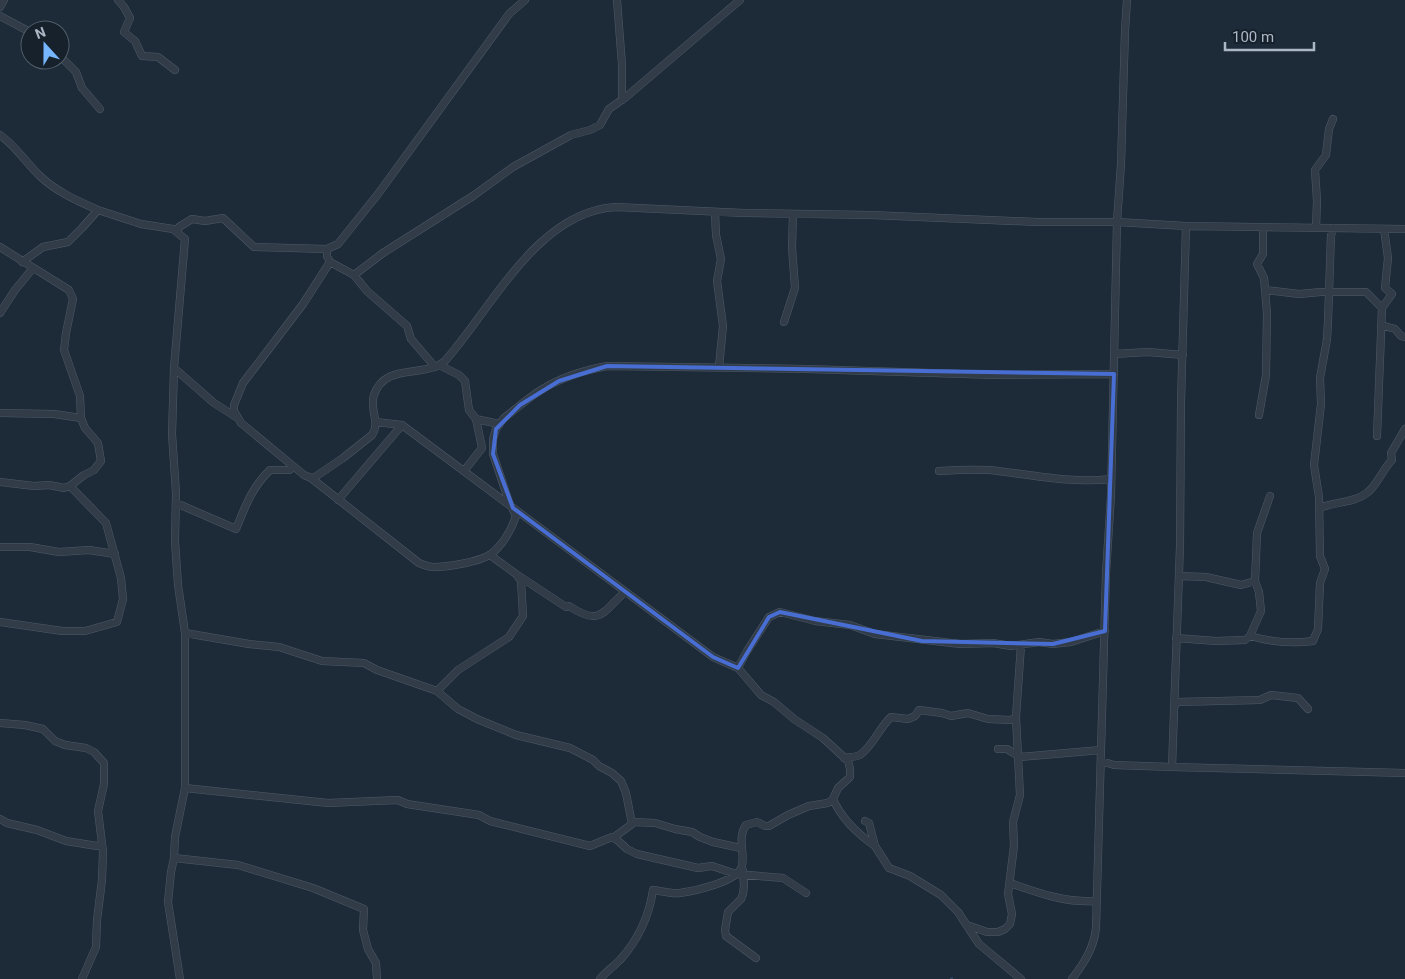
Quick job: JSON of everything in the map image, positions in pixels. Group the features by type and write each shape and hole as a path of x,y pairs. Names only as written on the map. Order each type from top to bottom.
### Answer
{"street":[{"path":"0,7 4,0"},
{"path":"118,0 130,18 124,32 135,41 142,56 158,56 175,70"},
{"path":"177,232 179,227 192,219 205,221 223,218 254,247 326,249 338,244 378,194 509,14 525,0"},
{"path":"618,0 622,100"},
{"path":"354,275 383,253 473,196 513,167 571,135 600,125 609,109 740,0"},
{"path":"1072,979 1085,961 1095,937 1111,478 1117,222 1122,164 1127,0"},
{"path":"0,16 20,27"},
{"path":"70,66 76,72 82,88 100,109"},
{"path":"1316,228 1315,170 1326,155 1328,129 1333,119"},
{"path":"0,135 8,141 41,177 71,198 98,210 141,224 174,229 185,239 174,368 172,434 176,503 175,541 178,586 185,633 185,788 176,830 168,902 180,979"},
{"path":"311,478 343,458 372,435 376,422 372,402 382,381 395,375 437,366 450,355 503,286 542,241 582,214 598,208 871,215 1037,222 1117,222 1186,226 1405,230"},
{"path":"22,262 42,247 68,242 98,210"},
{"path":"715,212 716,235 721,259 718,281 723,326 719,367"},
{"path":"784,322 795,288 792,247 793,214"},
{"path":"1172,767 1186,226"},
{"path":"1259,415 1266,374 1268,313 1264,278 1256,264 1263,254 1263,227"},
{"path":"1250,636 1266,641 1313,641 1318,629 1320,583 1325,569 1320,556 1319,508 1314,465 1318,445 1321,404 1320,378 1327,339 1331,235 1334,228"},
{"path":"1377,436 1382,308 1392,294 1385,288 1388,258 1384,229"},
{"path":"0,247 68,290 73,298 64,350 80,396 81,418 84,428 98,443 101,460 94,470 64,488 49,485 34,486 0,482"},
{"path":"326,249 330,262 354,275 367,291 407,326 411,339 437,366 459,375 465,381 469,410 476,419 482,448"},
{"path":"330,262 303,304 243,383 234,405 237,417 241,423 294,467 311,478 419,563 427,567 461,563 490,555 513,524 516,516 509,502 493,454 493,439 497,426"},
{"path":"0,313 15,290 33,268"},
{"path":"1265,290 1299,294 1366,292 1382,308"},
{"path":"1381,325 1394,329 1401,336 1405,337"},
{"path":"1114,354 1148,352 1183,355"},
{"path":"464,471 504,418 540,390 595,368 607,366 719,367 995,375 1114,374"},
{"path":"174,368 214,403 237,417"},
{"path":"0,413 54,414 81,418"},
{"path":"476,419 497,426"},
{"path":"376,422 402,425 713,657 738,668 761,695 774,702 794,719 823,738 848,761 850,777 838,788 833,799 828,803 812,805 769,826 756,822 746,825 742,832 742,864 740,874 744,886 743,894 741,899 728,912 724,930 726,936 756,958"},
{"path":"338,500 402,425"},
{"path":"1319,508 1366,494 1373,488 1384,469 1392,460 1391,453 1405,429"},
{"path":"176,503 236,529 250,494 260,480 270,470 289,470 294,467"},
{"path":"938,471 960,469 988,470 1054,479 1094,481 1111,478"},
{"path":"0,622 62,631 85,631 118,622 123,599 121,578 106,523 70,486"},
{"path":"1176,638 1216,641 1245,640 1250,636 1261,611 1259,592 1255,582 1257,533 1270,496"},
{"path":"0,546 30,546 59,552 89,550 115,554"},
{"path":"490,555 566,607 569,606 591,617 596,617 605,612 625,592"},
{"path":"437,691 458,670 509,637 523,616 522,581 516,574"},
{"path":"1178,576 1206,577 1241,585 1255,582"},
{"path":"738,668 770,617 780,612 815,621 850,626 875,634 960,644 1021,645 1039,642 1053,644 1071,642 1105,631"},
{"path":"185,633 279,647 322,661 364,663 377,670 437,691 458,709 477,719 516,735 570,748 593,760 621,781 626,793 632,822 630,827 613,838 590,846 490,821 479,815 406,804 398,800 328,803 185,788"},
{"path":"967,925 987,932 998,932 1010,924 1012,914 1008,894 1014,846 1013,822 1020,795 1016,718 1021,645"},
{"path":"1173,707 1177,702 1260,700 1271,695 1298,698 1308,708"},
{"path":"844,758 859,756 891,717 908,718 915,716 919,710 951,716 968,713 988,719 1011,720 1016,718"},
{"path":"0,722 43,729 55,741 65,745 86,748 94,752 104,763 104,784 98,811 102,845 102,880 96,947 82,979"},
{"path":"998,749 1007,749 1018,756 1031,757 1101,750"},
{"path":"1101,761 1114,765 1405,773"},
{"path":"833,799 837,809 862,837 875,846"},
{"path":"0,819 66,841 97,846 102,845"},
{"path":"866,821 869,823 875,846 889,868 910,876 931,888 958,912 980,944 1021,979"},
{"path":"632,822 656,823 675,830 692,832 713,842 741,848"},
{"path":"613,838 637,854 698,868 712,866 740,874 783,878 806,893"},
{"path":"174,858 238,865 313,888 364,909 363,930 368,949 376,963 377,979"},
{"path":"600,979 635,942 648,916 653,890 679,893 699,890 740,874"},
{"path":"1010,883 1061,900 1096,901"}],"highlighted area":[{"path":"607,366 1114,374 1105,631 1053,644 922,641 780,612 769,617 738,668 713,657 513,508 493,454 496,429 520,405 559,381"}]}
